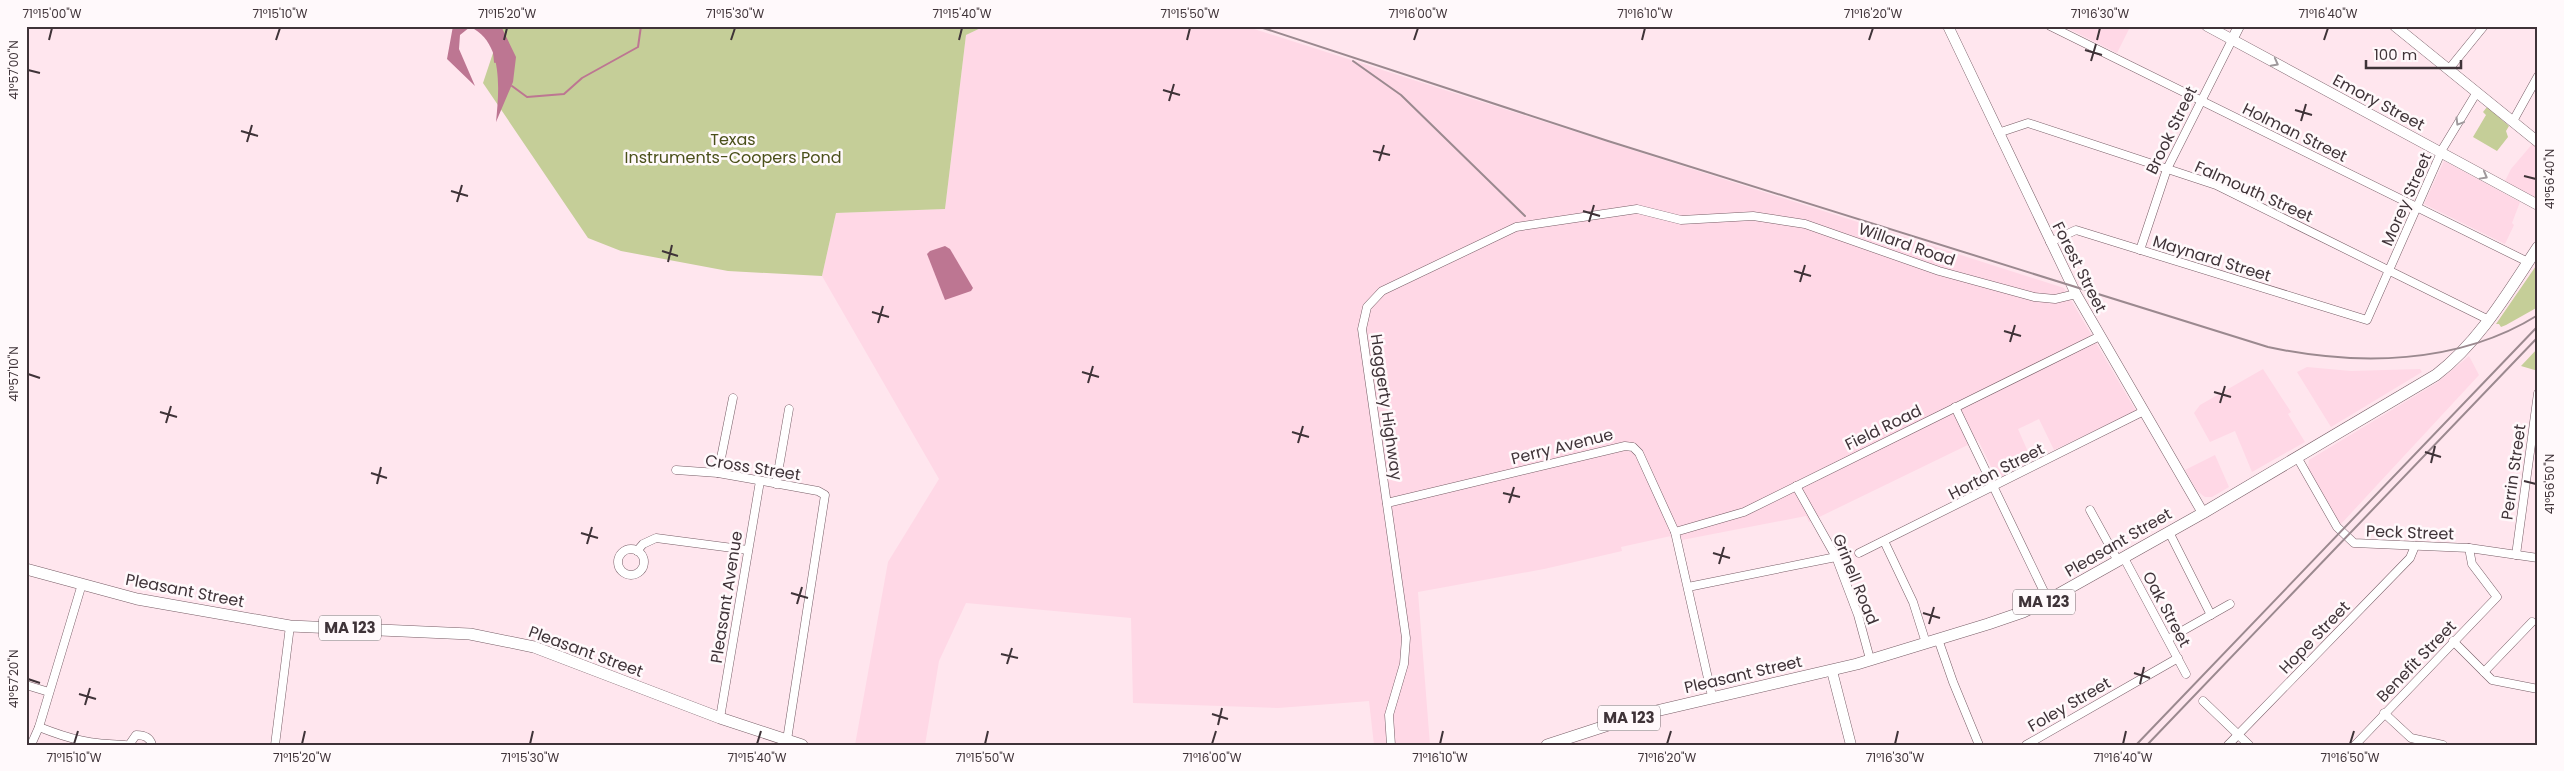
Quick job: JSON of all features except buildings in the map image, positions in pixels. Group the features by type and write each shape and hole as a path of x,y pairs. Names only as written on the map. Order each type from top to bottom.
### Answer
{"highway":[{"name":"Pleasant Street","path":"1547,745 1639,715 1712,696 1832,671 2023,612 2048,600 2203,513 2436,374 2464,350 2489,320 2538,247"},
{"name":"Pleasant Street","path":"26,569 137,599 290,626 470,634 524,645 720,718 802,745"}],"main road":[{"name":"Forest Street","path":"1948,26 2076,294 2203,513"},
{"name":"Emory Street","path":"2206,26 2538,205"},
{"name":"Brook Street","path":"2232,40 2239,26"},
{"path":"2400,28 2538,142"},
{"path":"1832,671 1851,745"}],"street":[{"name":"Holman Street","path":"2050,26 2528,262"},
{"path":"2449,70 2484,26"},
{"name":"Brook Street","path":"2140,250 2167,169 2232,40"},
{"path":"2513,121 2538,76"},
{"name":"Morey Street","path":"2367,320 2442,153 2477,92"},
{"name":"Falmouth Street","path":"1998,133 2028,123 2216,186 2489,320"},
{"name":"Haggerty Highway","path":"1391,745 1389,715 1404,664 1406,638 1362,329 1365,311 1378,293 1514,228 1637,209 1681,220 1728,218"},
{"name":"Willard Road","path":"1728,218 1754,216 1805,224 1939,271 2034,297 2055,299 2076,294"},
{"name":"Maynard Street","path":"2050,242 2074,230 2367,320"},
{"name":"Field Road","path":"1675,532 1738,514 2100,336"},
{"name":"Perrin Street","path":"2516,554 2538,393"},
{"path":"718,473 733,398"},
{"path":"1955,407 2048,600"},
{"path":"776,484 789,409"},
{"name":"Horton Street","path":"1859,553 1994,488 2144,411"},
{"name":"Perry Avenue","path":"1387,502 1630,446 1639,453 1675,532 1712,696"},
{"name":"Peck Street","path":"2297,457 2337,527 2352,542 2468,548 2538,558"},
{"path":"2529,457 2538,459"},
{"name":"Cross Street","path":"676,470 718,473 824,494 826,503 787,740"},
{"name":"Pleasant Avenue","path":"720,718 760,481"},
{"name":"Grinell Road","path":"1796,486 1836,557 1858,615 1870,659"},
{"name":"Oak Street","path":"2090,510 2168,639 2186,674"},
{"path":"2169,532 2211,615"},
{"path":"637,551 643,544 656,538 691,541 748,550"},
{"path":"1884,541 1913,602 1926,643"},
{"name":"Hope Street","path":"2228,745 2410,558 2416,546"},
{"name":"Benefit Street","path":"2355,745 2497,597 2475,569 2468,548"},
{"path":"1688,588 1836,557"},
{"path":"31,745 39,727 82,584"},
{"path":"2168,639 2230,604"},
{"path":"2484,672 2532,622"},
{"path":"275,745 290,626"},
{"path":"1938,639 1953,682 1980,745"},
{"path":"2453,641 2484,672 2498,683 2538,689"},
{"name":"Foley Street","path":"2026,745 2178,658"},
{"path":"26,685 49,692"},
{"path":"2203,702 2249,745"},
{"path":"2384,713 2411,738 2443,745"},
{"path":"39,727 73,740 91,744 127,745 136,735 143,735 149,738 152,745"}],"shaded area":[{"path":"453,26 501,26 516,57 513,82 496,122 498,82 494,55 489,44 481,34 470,27 460,35 459,49 475,86 447,59"},
{"path":"985,26 1245,26 2064,288 2136,411 2054,450 2039,419 2018,429 2032,461 1997,479 1978,440 1809,522 1806,516 1682,540 1680,534 1621,547 1622,551 1544,569 1418,592 1430,745 1374,745 1369,701 1278,708 1133,703 1131,618 966,603 939,661 925,745 855,745 888,562 939,479 822,276 836,213 945,209 966,35"},
{"path":"2063,26 2128,26 2130,27 2117,53"},
{"path":"2534,142 2538,145 2538,201 2504,183 2511,169"},
{"path":"2444,161 2520,202 2512,223 2514,225 2505,244 2424,204"},
{"path":"945,246 950,249 973,288 971,291 945,300 927,254 930,251"},
{"path":"2469,356 2479,375 2340,525 2308,468 2309,460 2438,382"},
{"path":"2307,367 2351,371 2420,369 2422,372 2331,427 2297,372"},
{"path":"2263,369 2291,412 2288,414 2305,442 2252,472 2235,431 2210,442 2194,413 2200,405"},
{"path":"2215,455 2229,487 2212,497 2205,497 2197,491 2185,470"}],"green space":[{"name":"Texas Instruments-Coopers Pond","path":"502,26 985,26 966,35 945,209 836,213 822,276 728,271 621,251 588,238 483,83"},
{"path":"2487,107 2509,126 2506,131 2508,137 2497,151 2473,137 2486,115 2483,112"},
{"path":"2538,263 2538,307 2506,325 2501,327 2499,324 2496,324"},
{"path":"2538,348 2538,371 2521,366"}],"waterway":[{"path":"512,86 527,97 564,94 582,78 638,47 641,26"},
{"path":"494,52 495,62"}],"railway":[{"path":"1257,26 1608,141 2268,347 2336,357 2406,357 2441,352 2475,344 2507,332 2538,315"},
{"path":"1353,61 1401,95 1525,216"},
{"path":"2136,745 2538,326"},
{"path":"2147,745 2538,337"}]}
